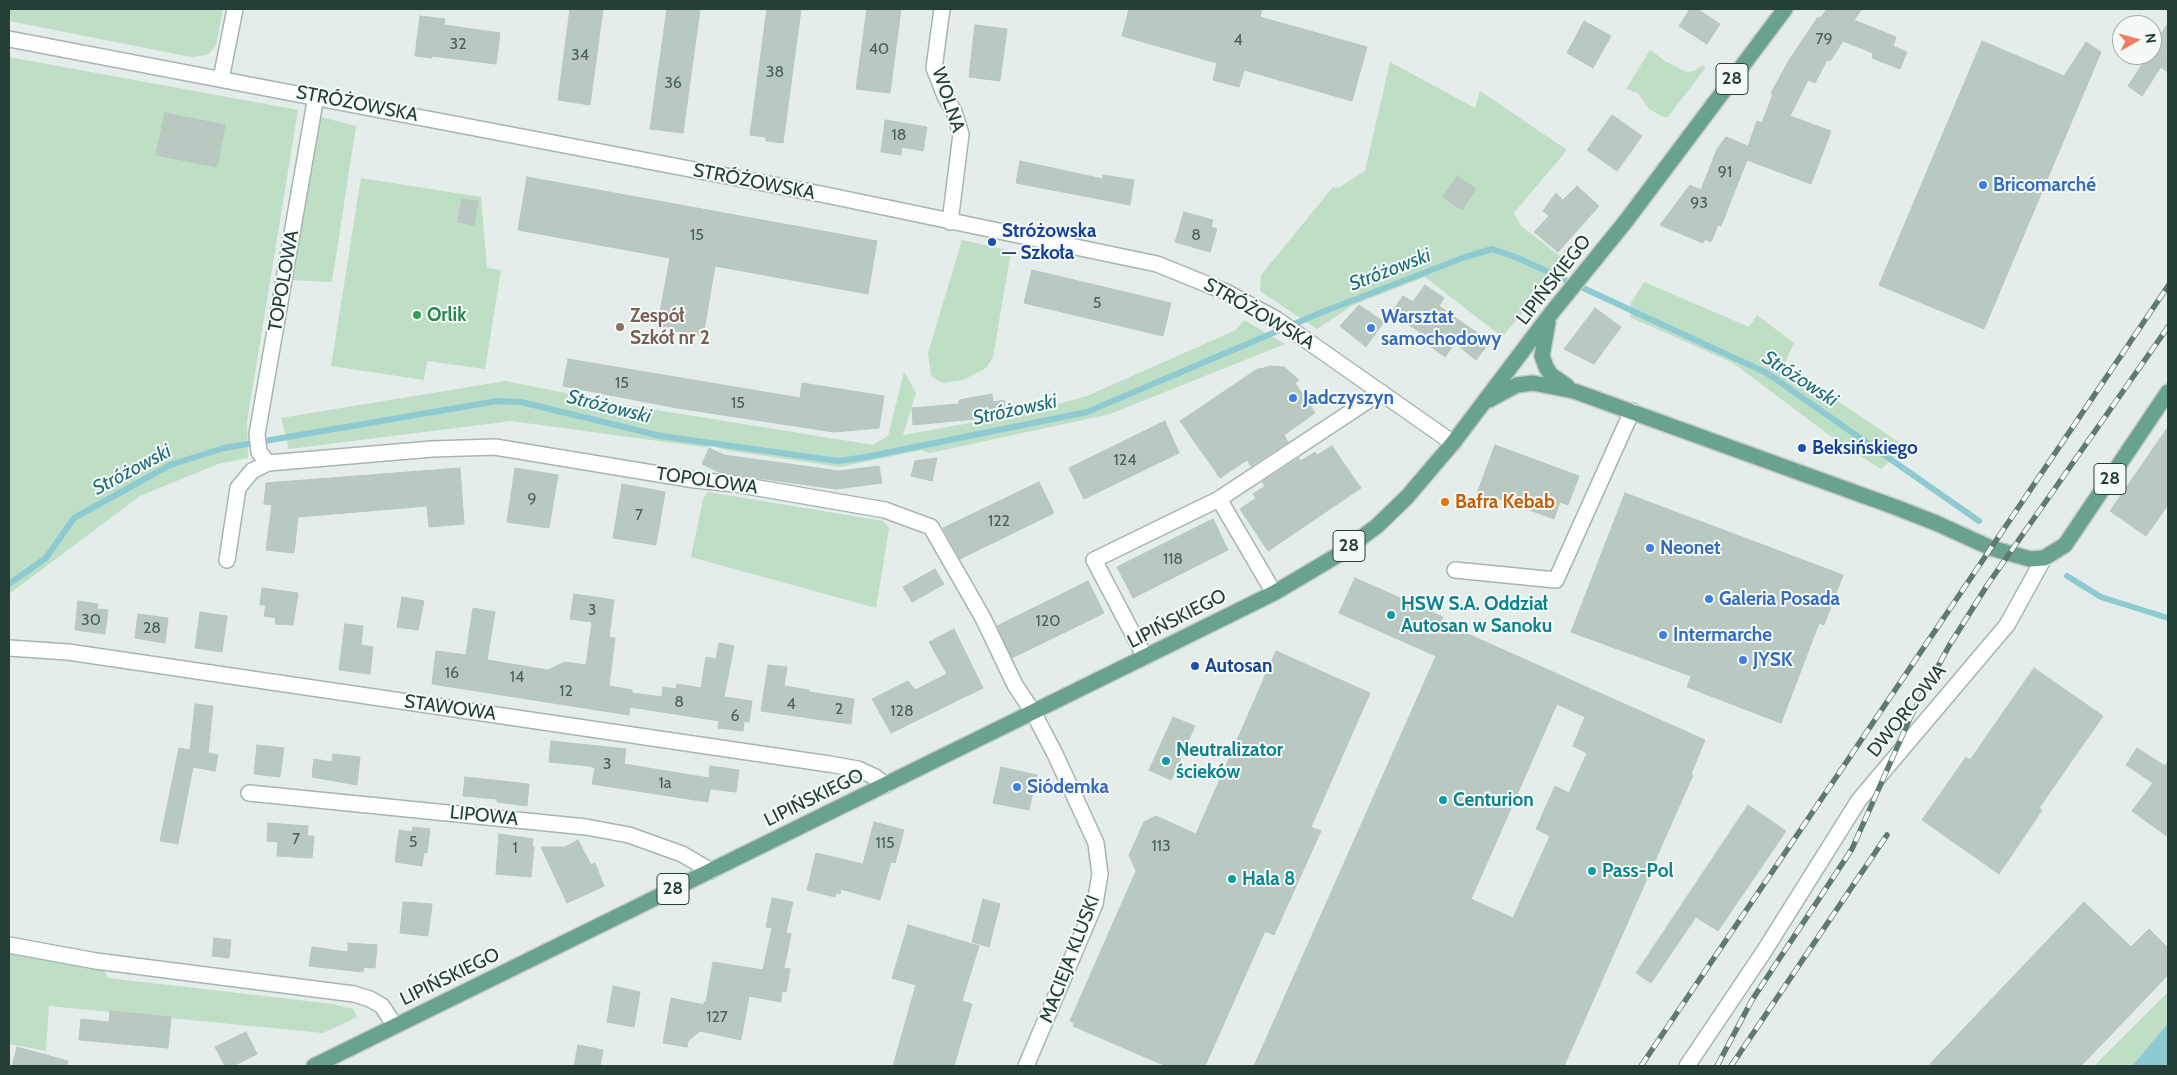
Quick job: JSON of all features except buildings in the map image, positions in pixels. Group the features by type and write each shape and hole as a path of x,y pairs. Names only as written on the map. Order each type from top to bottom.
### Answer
{"main road":[{"name":"LIPIŃSKIEGO","path":"314,1066 1145,657 1274,592 1338,554 1376,526 1407,497 1454,443 1785,9"},
{"path":"1554,311 1543,342 1542,356 1551,375 1574,391"},
{"name":"28","path":"1482,405 1502,391 1517,385 1533,383 1574,391 1903,510 1991,548 2030,558 2044,558"},
{"name":"DWORCOWA","path":"2044,558 2065,545 2168,392"}],"street":[{"path":"221,79 235,9"},
{"name":"WOLNA","path":"942,9 934,68 945,96 954,112 961,134 950,222"},
{"name":"STRÓŻOWSKA","path":"9,39 316,96 826,195 1157,264 1226,292 1276,319 1454,443"},
{"name":"TOPOLOWA","path":"263,457 257,434 316,96"},
{"path":"1145,657 1094,560 1219,499 1380,392"},
{"path":"1456,570 1556,580 1632,411"},
{"name":"TOPOLOWA","path":"227,560 238,488 263,457 495,447 695,480 735,484 885,510 917,520 931,527 982,618 1015,685 1033,712"},
{"path":"1219,499 1274,592"},
{"name":"DWORCOWA","path":"1687,1066 1763,953 1859,800 2007,625 2044,558"},
{"name":"STAWOWA","path":"9,648 68,652 829,764 858,769 886,785"},
{"name":"MACIEJA KLUSKI","path":"1026,1066 1095,904 1100,874 1096,843 1062,768 1033,712"},
{"name":"LIPOWA","path":"249,792 471,815 630,835 682,854 712,870"},
{"name":"LIPIŃSKIEGO","path":"9,945 96,961 354,994 370,999 382,1006 395,1026"}],"green space":[{"path":"9,9 223,9 216,46 207,55 191,57 9,21"},
{"path":"1650,50 1665,61 1686,72 1694,71 1703,65 1706,67 1668,117 1663,117 1649,109 1638,93 1626,89"},
{"path":"9,57 298,110 247,422 248,458 218,464 140,496 9,594"},
{"path":"1390,62 1475,108 1480,91 1567,150 1514,213 1521,226 1560,256 1569,245 1562,266 1502,337 1425,277 1353,305 1317,329 1260,291 1261,275 1333,187 1338,188 1365,171"},
{"path":"321,117 356,126 332,282 292,280"},
{"name":"Orlik","path":"361,178 481,197 487,268 501,270 485,369 427,361 424,380 331,366"},
{"path":"962,240 1011,251 993,357 986,368 963,380 942,383 931,376 928,353"},
{"path":"1644,282 1749,327 1757,315 1794,343 1784,365 1906,447 1881,469 1833,438 1733,363 1630,317 1631,303"},
{"path":"1244,320 1285,344 1110,414 930,453 922,450 840,467 725,450 714,446 703,447 511,421 289,449 281,418 505,381 632,406 873,445 888,436 904,372 916,393 903,435 1026,413 1087,396 1236,330"},
{"path":"708,492 883,521 889,528 876,608 691,557 703,499"},
{"path":"9,954 103,969 108,978 333,1004 353,1009 357,1017 323,1033 49,1006 46,1051 9,1044"},
{"path":"2168,992 2168,1023 2132,1066 2094,1066"}],"water":[{"path":"2168,1023 2168,1066 2132,1066"}],"waterway":[{"name":"Stróżowski","path":"9,584 46,558 74,518 170,465 224,448 497,401 521,402 661,436 838,461 866,457 1087,412 1320,313 1465,257 1492,249 1518,258 1767,373 1979,521"},
{"name":"Stróżowski","path":"2067,576 2101,597 2168,618"}],"railway":[{"path":"1641,1066 2168,286"},
{"path":"1717,1066 1752,1000 1852,849 1911,716 1949,646 1988,584 2168,327"},
{"path":"1731,1066 1887,835"}],"place":[{"name":"Bricomarché","path":"1983,185"},
{"name":"Stróżowska — Szkoła","path":"992,242"},
{"name":"Orlik","path":"417,315"},
{"name":"Zespół Szkół nr 2","path":"620,327"},
{"name":"Warsztat samochodowy","path":"1371,328"},
{"name":"Jadczyszyn","path":"1293,398"},
{"name":"Beksińskiego","path":"1802,448"},
{"name":"Bafra Kebab","path":"1445,502"},
{"name":"Neonet","path":"1650,548"},
{"name":"Galeria Posada","path":"1709,599"},
{"name":"HSW S.A. Oddział Autosan w Sanoku","path":"1391,615"},
{"name":"Intermarche","path":"1663,635"},
{"name":"JYSK","path":"1743,660"},
{"name":"Autosan","path":"1195,666"},
{"name":"Neutralizator ścieków","path":"1166,761"},
{"name":"Siódemka","path":"1017,787"},
{"name":"Centurion","path":"1443,800"},
{"name":"Pass-Pol","path":"1592,871"},
{"name":"Hala 8","path":"1232,879"}]}
